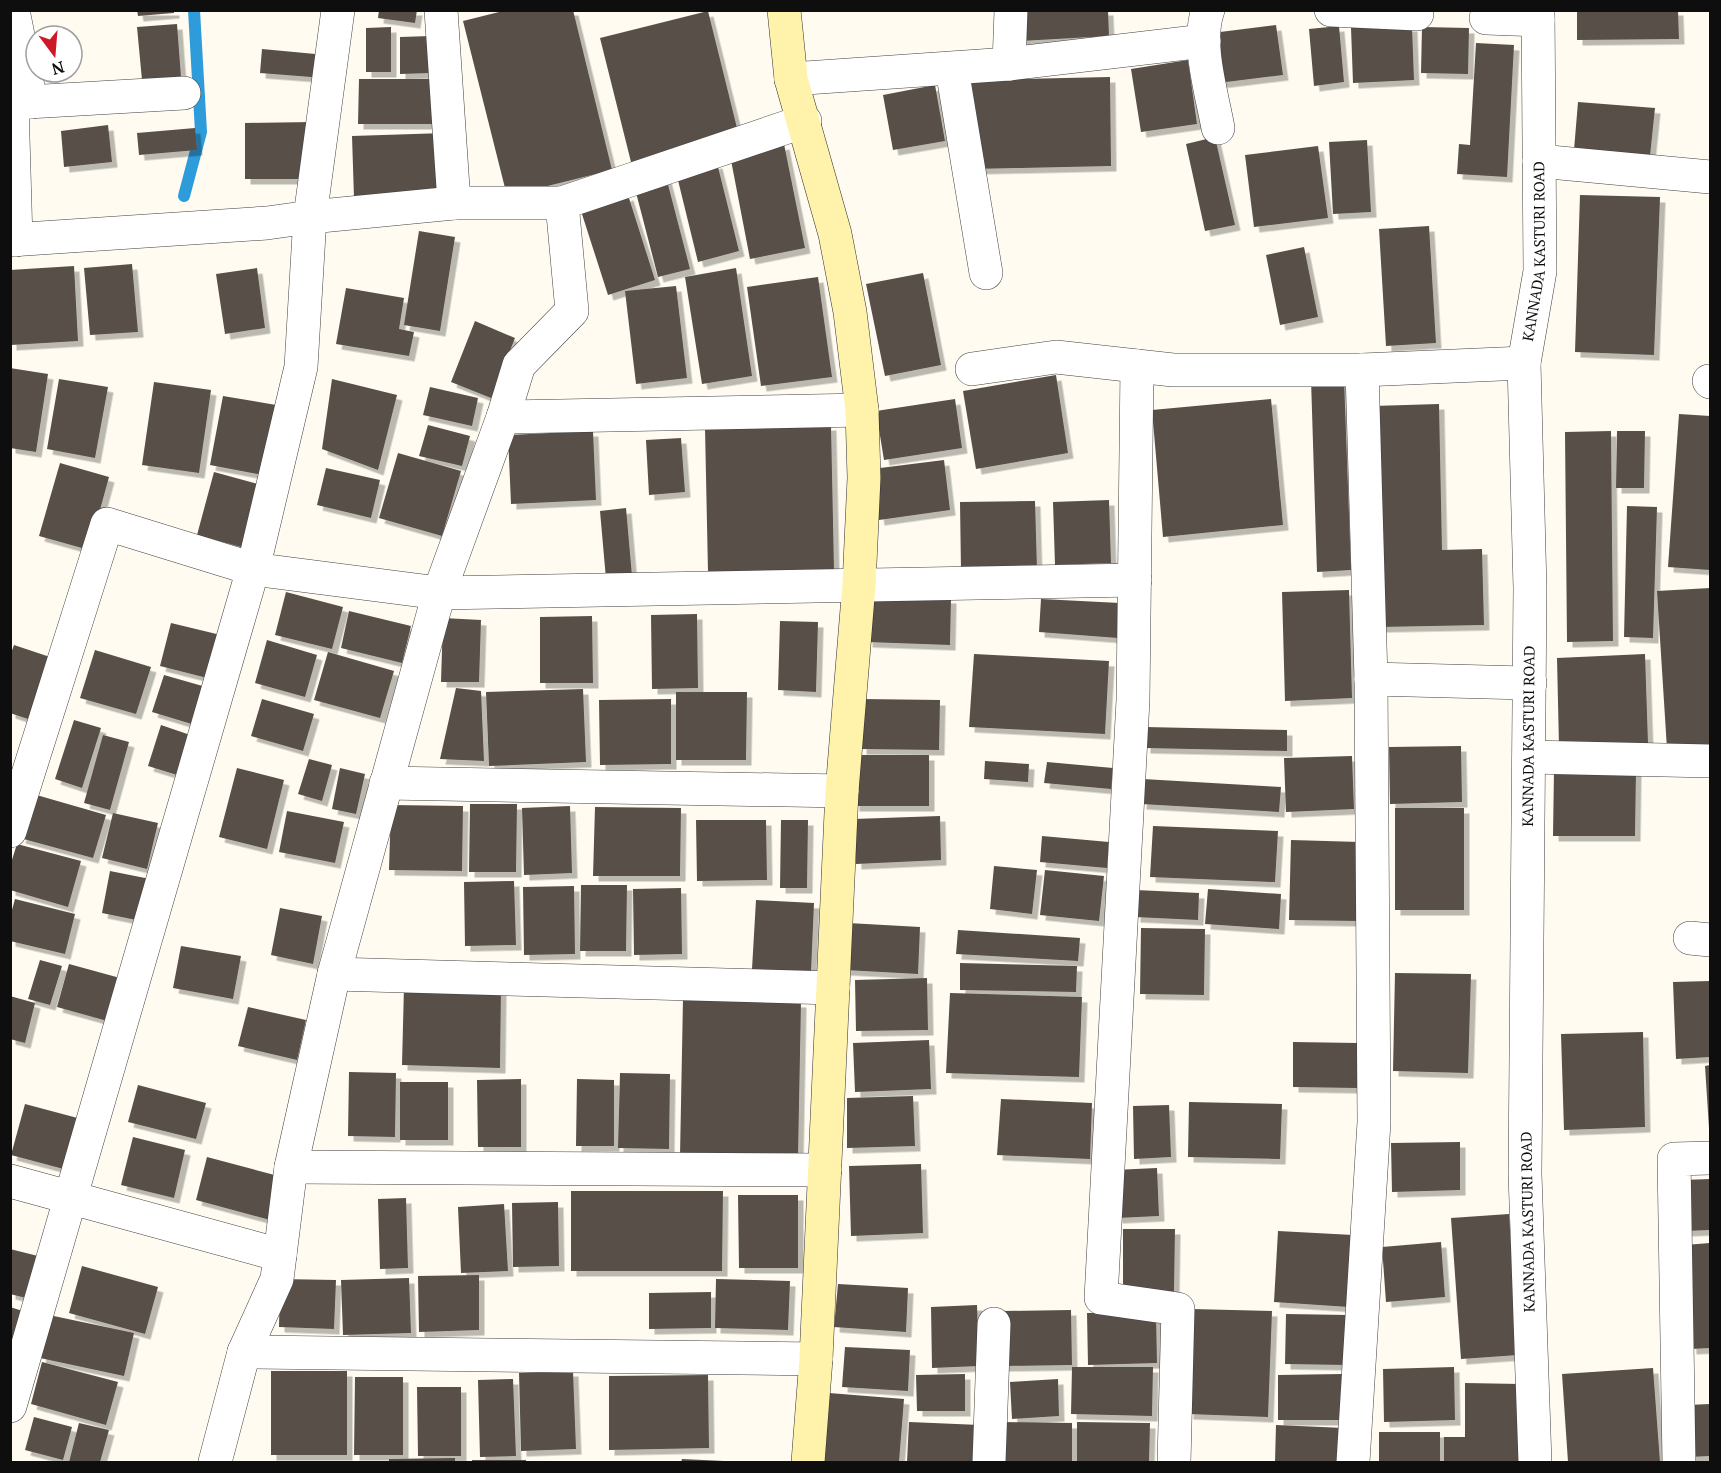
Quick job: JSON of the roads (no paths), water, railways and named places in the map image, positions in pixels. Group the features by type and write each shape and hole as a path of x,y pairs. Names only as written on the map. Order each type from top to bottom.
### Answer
{"street":[{"path":"13,10 18,102 13,240 267,223 454,203 562,203 805,122"},
{"path":"10,1406 72,1200 253,569 301,367 310,217 338,10"},
{"path":"441,10 454,203"},
{"path":"783,10 791,79 835,234 850,312 862,410 864,478 859,585 843,791 816,1359 808,1462"},
{"path":"1009,64 1011,10"},
{"path":"1331,10 1417,14"},
{"path":"1485,18 1538,15"},
{"name":"KANNADA KASTURI ROAD","path":"1535,1462 1525,1174 1530,588 1524,363 1540,271 1538,15"},
{"path":"791,79 1009,64 1206,26 1218,128"},
{"path":"952,69 986,273"},
{"path":"18,102 184,93"},
{"path":"1539,161 1710,177"},
{"path":"215,1462 244,1352 277,1279 291,1167 334,974 439,593 503,417 519,365 572,311 562,203"},
{"path":"972,369 1056,357 1173,370 1362,370 1524,363"},
{"path":"1137,366 1133,700 1101,1298 1178,1309 1174,1462"},
{"path":"1353,1462 1374,1122 1371,679 1362,370"},
{"path":"503,417 862,410"},
{"path":"10,831 107,524 253,569 439,593 1135,580"},
{"path":"1371,679 1530,683"},
{"path":"1529,758 1710,761"},
{"path":"386,783 843,791"},
{"path":"334,974 833,988"},
{"path":"1679,1462 1674,1159 1710,1158"},
{"path":"291,1167 825,1170"},
{"path":"10,1181 280,1256"},
{"path":"989,1462 994,1324"},
{"path":"244,1352 816,1359"}],"waterway":[{"path":"184,196 201,132 194,10"}]}
